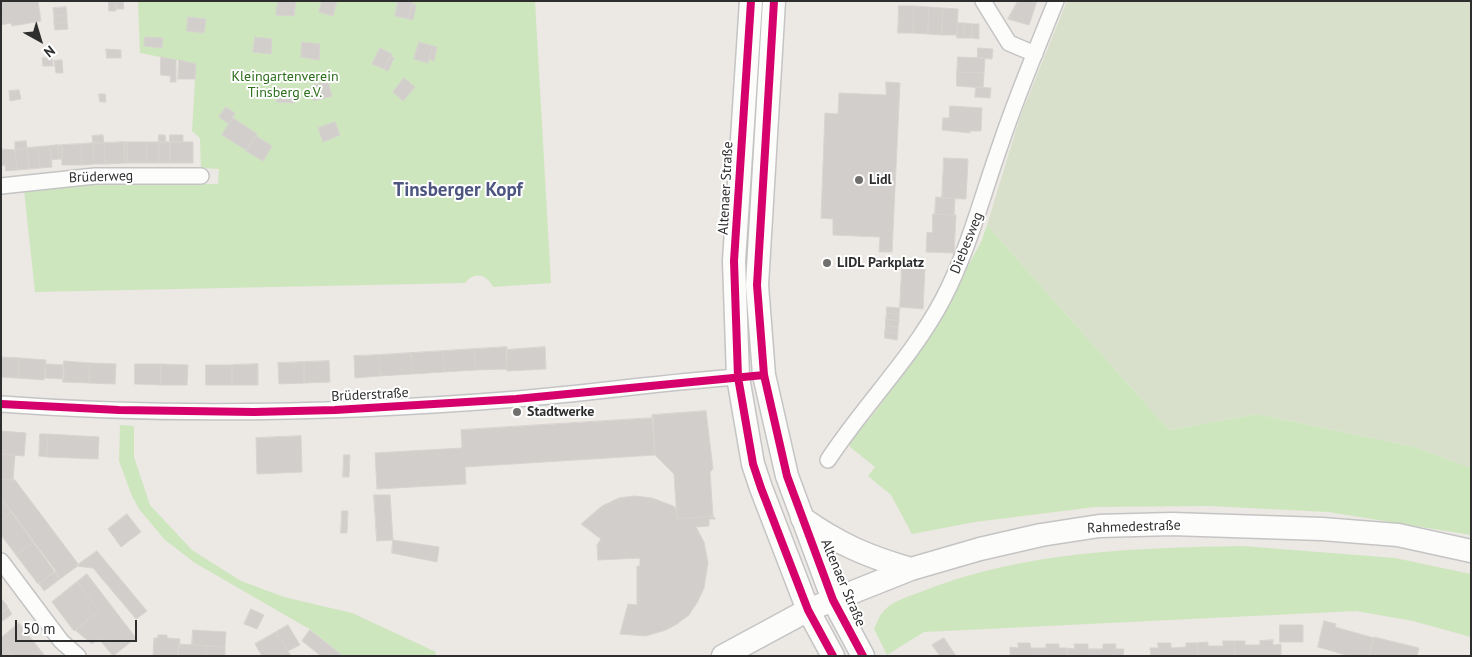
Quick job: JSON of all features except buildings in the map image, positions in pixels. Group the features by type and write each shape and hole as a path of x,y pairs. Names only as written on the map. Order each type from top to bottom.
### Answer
{"main road":[{"name":"Altenaer Straße","path":"833,656 808,610 783,550 753,464 738,377 734,261 751,12 773,12 756,285 764,375 787,476 833,600 863,656"},
{"path":"747,64 770,65"},
{"path":"738,377 764,375"},
{"path":"802,518 844,546 911,569"},
{"name":"Rahmedestraße","path":"723,656 808,610 911,569 980,549 1041,535 1099,526 1172,524 1322,529 1398,536 1471,551"}],"street":[{"path":"983,1 1009,43 1035,54"},
{"name":"Diebesweg","path":"828,460 919,339 958,269 978,218 1000,144 1056,1"},
{"name":"Brüderweg","path":"1,186 96,176 201,176"},
{"name":"Brüderstraße","path":"1,404 120,410 254,412 335,410 516,399 738,377"},
{"path":"1,561 60,641 78,656"}],"green space":[{"name":"Kleingartenverein Tinsberg e.V.","path":"138,1 535,1 551,283 493,287 484,277 476,276 465,283 35,292 24,190 95,183 218,184 219,169 201,168 200,138 192,131 196,64 140,53"},
{"path":"1067,1 1471,1 1471,468 1415,447 1257,414 1169,430 987,225 1020,117"},
{"path":"987,225 1169,430 1257,414 1415,447 1471,468 1471,535 1328,512 1209,506 1095,507 975,522 912,534 891,495 868,476 875,467 850,447 849,443 875,412 931,335 982,240"},
{"path":"120,425 134,426 134,457 150,505 192,550 241,581 284,597 352,613 436,652 435,656 343,656 311,630 195,563 165,540 139,509 119,461"},
{"path":"1242,546 1395,558 1471,574 1471,637 1413,621 1356,611 924,632 887,655 874,629 882,614 896,602 961,578 1000,567 1080,554 1161,548"}],"cycle path":[{"path":"751,1 734,261 738,377 753,464 761,488 808,610 833,656"},
{"path":"774,1 757,285 764,375 787,476 833,600 863,656"},
{"path":"1,404 119,410 254,412 335,410 516,399 764,375"}],"place":[{"name":"Lidl","path":"859,180"},
{"name":"LIDL Parkplatz","path":"827,263"},
{"name":"Stadtwerke","path":"517,412"}],"district":[{"name":"Tinsberger Kopf","path":"458,191"}]}
